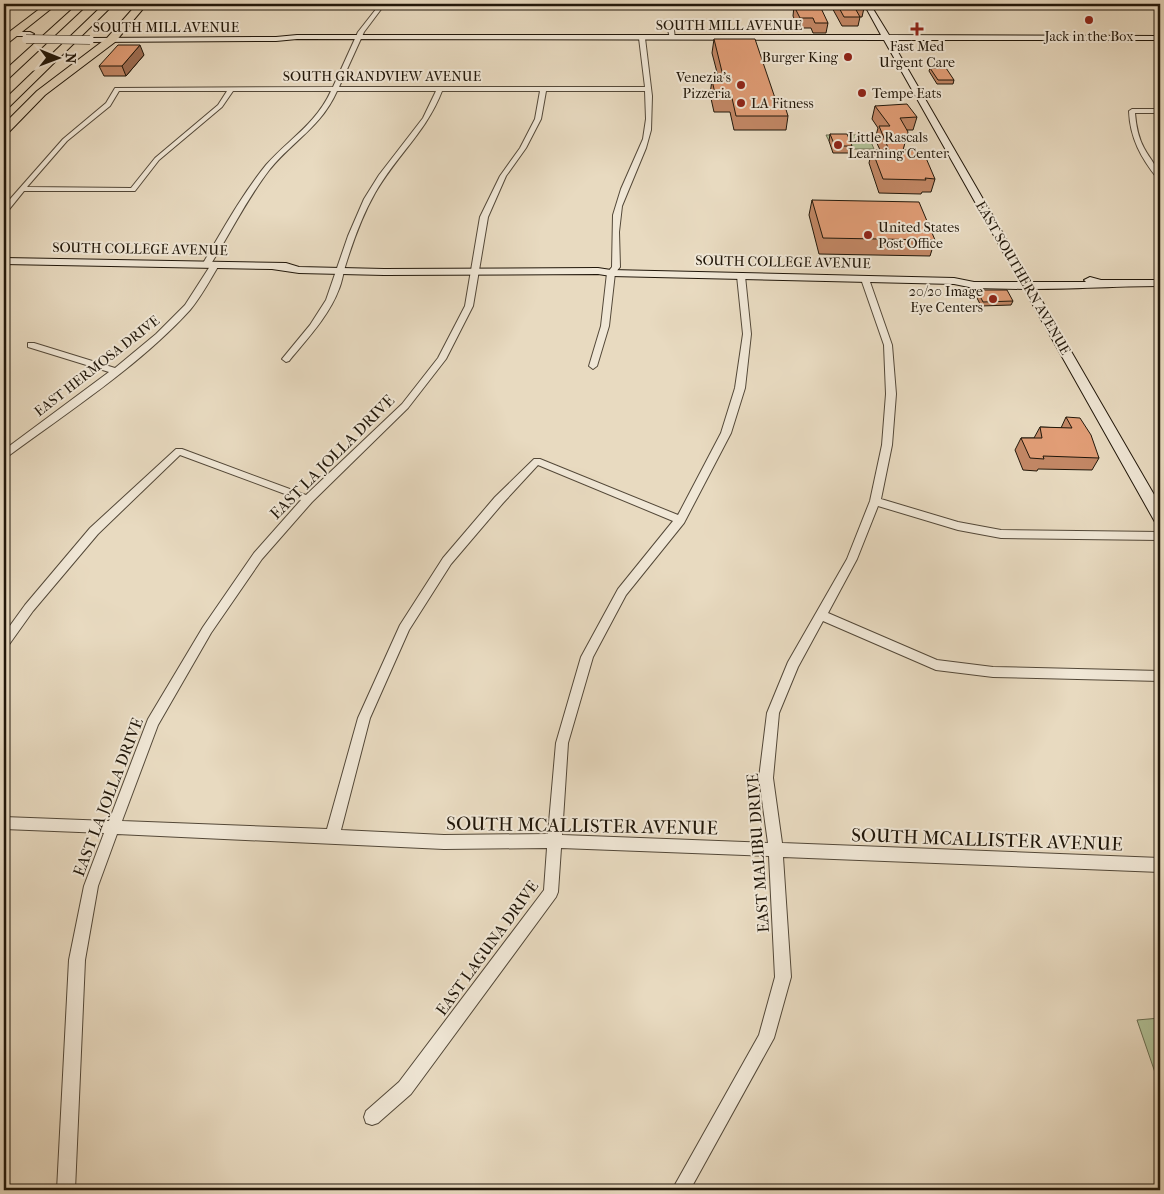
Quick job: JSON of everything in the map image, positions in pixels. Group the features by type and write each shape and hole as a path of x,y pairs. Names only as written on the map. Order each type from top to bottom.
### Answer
{"highway":[{"path":"6,37 52,4"},
{"path":"4,77 83,4"},
{"path":"4,106 109,4"},
{"path":"4,130 41,93 113,37 142,4"}],"main road":[{"name":"EAST SOUTHERN AVENUE","path":"867,4 1160,518"},
{"name":"SOUTH MILL AVENUE","path":"6,37 276,39 297,37 642,38 672,34 886,38 1160,38"},
{"name":"SOUTH COLLEGE AVENUE","path":"4,261 276,267 299,270 341,268 547,272 569,276 597,276 611,273 954,281 974,284 1025,282 1092,286 1101,283 1160,283"}],"street":[{"path":"359,37 369,20 382,4"},
{"path":"1152,4 1160,13"},
{"name":"EAST HERMOSA DRIVE","path":"4,455 116,372 174,323 198,293 210,265 248,193 270,166 322,113 336,88 359,37"},
{"path":"593,366 605,326 611,273 616,267 618,210 621,197 642,154 648,129 649,114 642,38"},
{"path":"4,210 23,189 133,190 157,159 220,106 232,88"},
{"path":"286,359 311,328 334,291 354,230 371,194 382,176 424,125 433,108 440,88"},
{"name":"EAST LA JOLLA DRIVE","path":"66,1190 76,960 91,886 152,723 207,630 258,556 308,499 405,406 442,360 469,306 484,217 503,176 523,148 538,118 543,88"},
{"name":"SOUTH GRANDVIEW AVENUE","path":"23,189 65,139 104,109 115,98 117,89 647,89"},
{"path":"1160,111 1132,111 1132,126 1137,143 1160,178"},
{"name":"EAST LAGUNA DRIVE","path":"372,1117 405,1088 551,892 562,744 587,657 622,592 680,520 726,433 740,388 747,334 741,276"},
{"name":"EAST MALIBU DRIVE","path":"681,1190 766,1038 783,978 776,851 766,778 773,712 792,666 852,559 875,501 887,445 890,394 888,345 864,279"},
{"path":"31,345 116,372"},
{"path":"4,643 29,608 94,531 179,451 308,499"},
{"path":"332,836 364,718 404,628 447,561 499,500 537,461 680,520"},
{"path":"875,501 958,526 1001,534 1160,536"},
{"path":"822,615 936,665 993,672 1160,676"},
{"name":"SOUTH MCALLISTER AVENUE","path":"4,823 444,842 554,841 1160,865"}],"green space":[{"path":"826,135 868,135 874,149 848,149 845,141 829,141"},
{"path":"1160,1018 1160,1087 1137,1020"}],"building":[{"path":"837,4 862,4 864,8 855,8 860,17 844,17"},
{"path":"794,6 820,6 828,23 815,23 813,18 800,18"},
{"path":"714,39 755,39 775,98 784,103 788,116 736,116 732,98 716,98 712,80 724,80"},
{"path":"118,45 140,45 122,66 99,66"},
{"path":"930,68 946,68 954,80 938,80"},
{"path":"907,104 917,117 900,118 908,132 903,150 923,151 935,179 883,179 872,150 889,150 879,126 890,126 875,106"},
{"path":"830,134 847,134 852,146 835,146"},
{"path":"812,200 919,202 935,240 823,238"},
{"path":"977,290 1007,290 1013,301 983,302"},
{"path":"1066,417 1080,418 1091,435 1099,458 1043,456 1044,459 1030,458 1021,438 1042,438 1040,427 1072,428"}],"place":[{"name":"Jack in the Box","path":"1089,20"},
{"name":"Fast Med Urgent Care","path":"917,29"},
{"name":"Burger King","path":"848,57"},
{"name":"Venezia's Pizzeria","path":"741,85"},
{"name":"Tempe Eats","path":"862,93"},
{"name":"LA Fitness","path":"741,103"},
{"name":"Little Rascals Learning Center","path":"838,145"},
{"name":"United States Post Office","path":"868,235"},
{"name":"20/20 Image Eye Centers","path":"993,299"}]}
